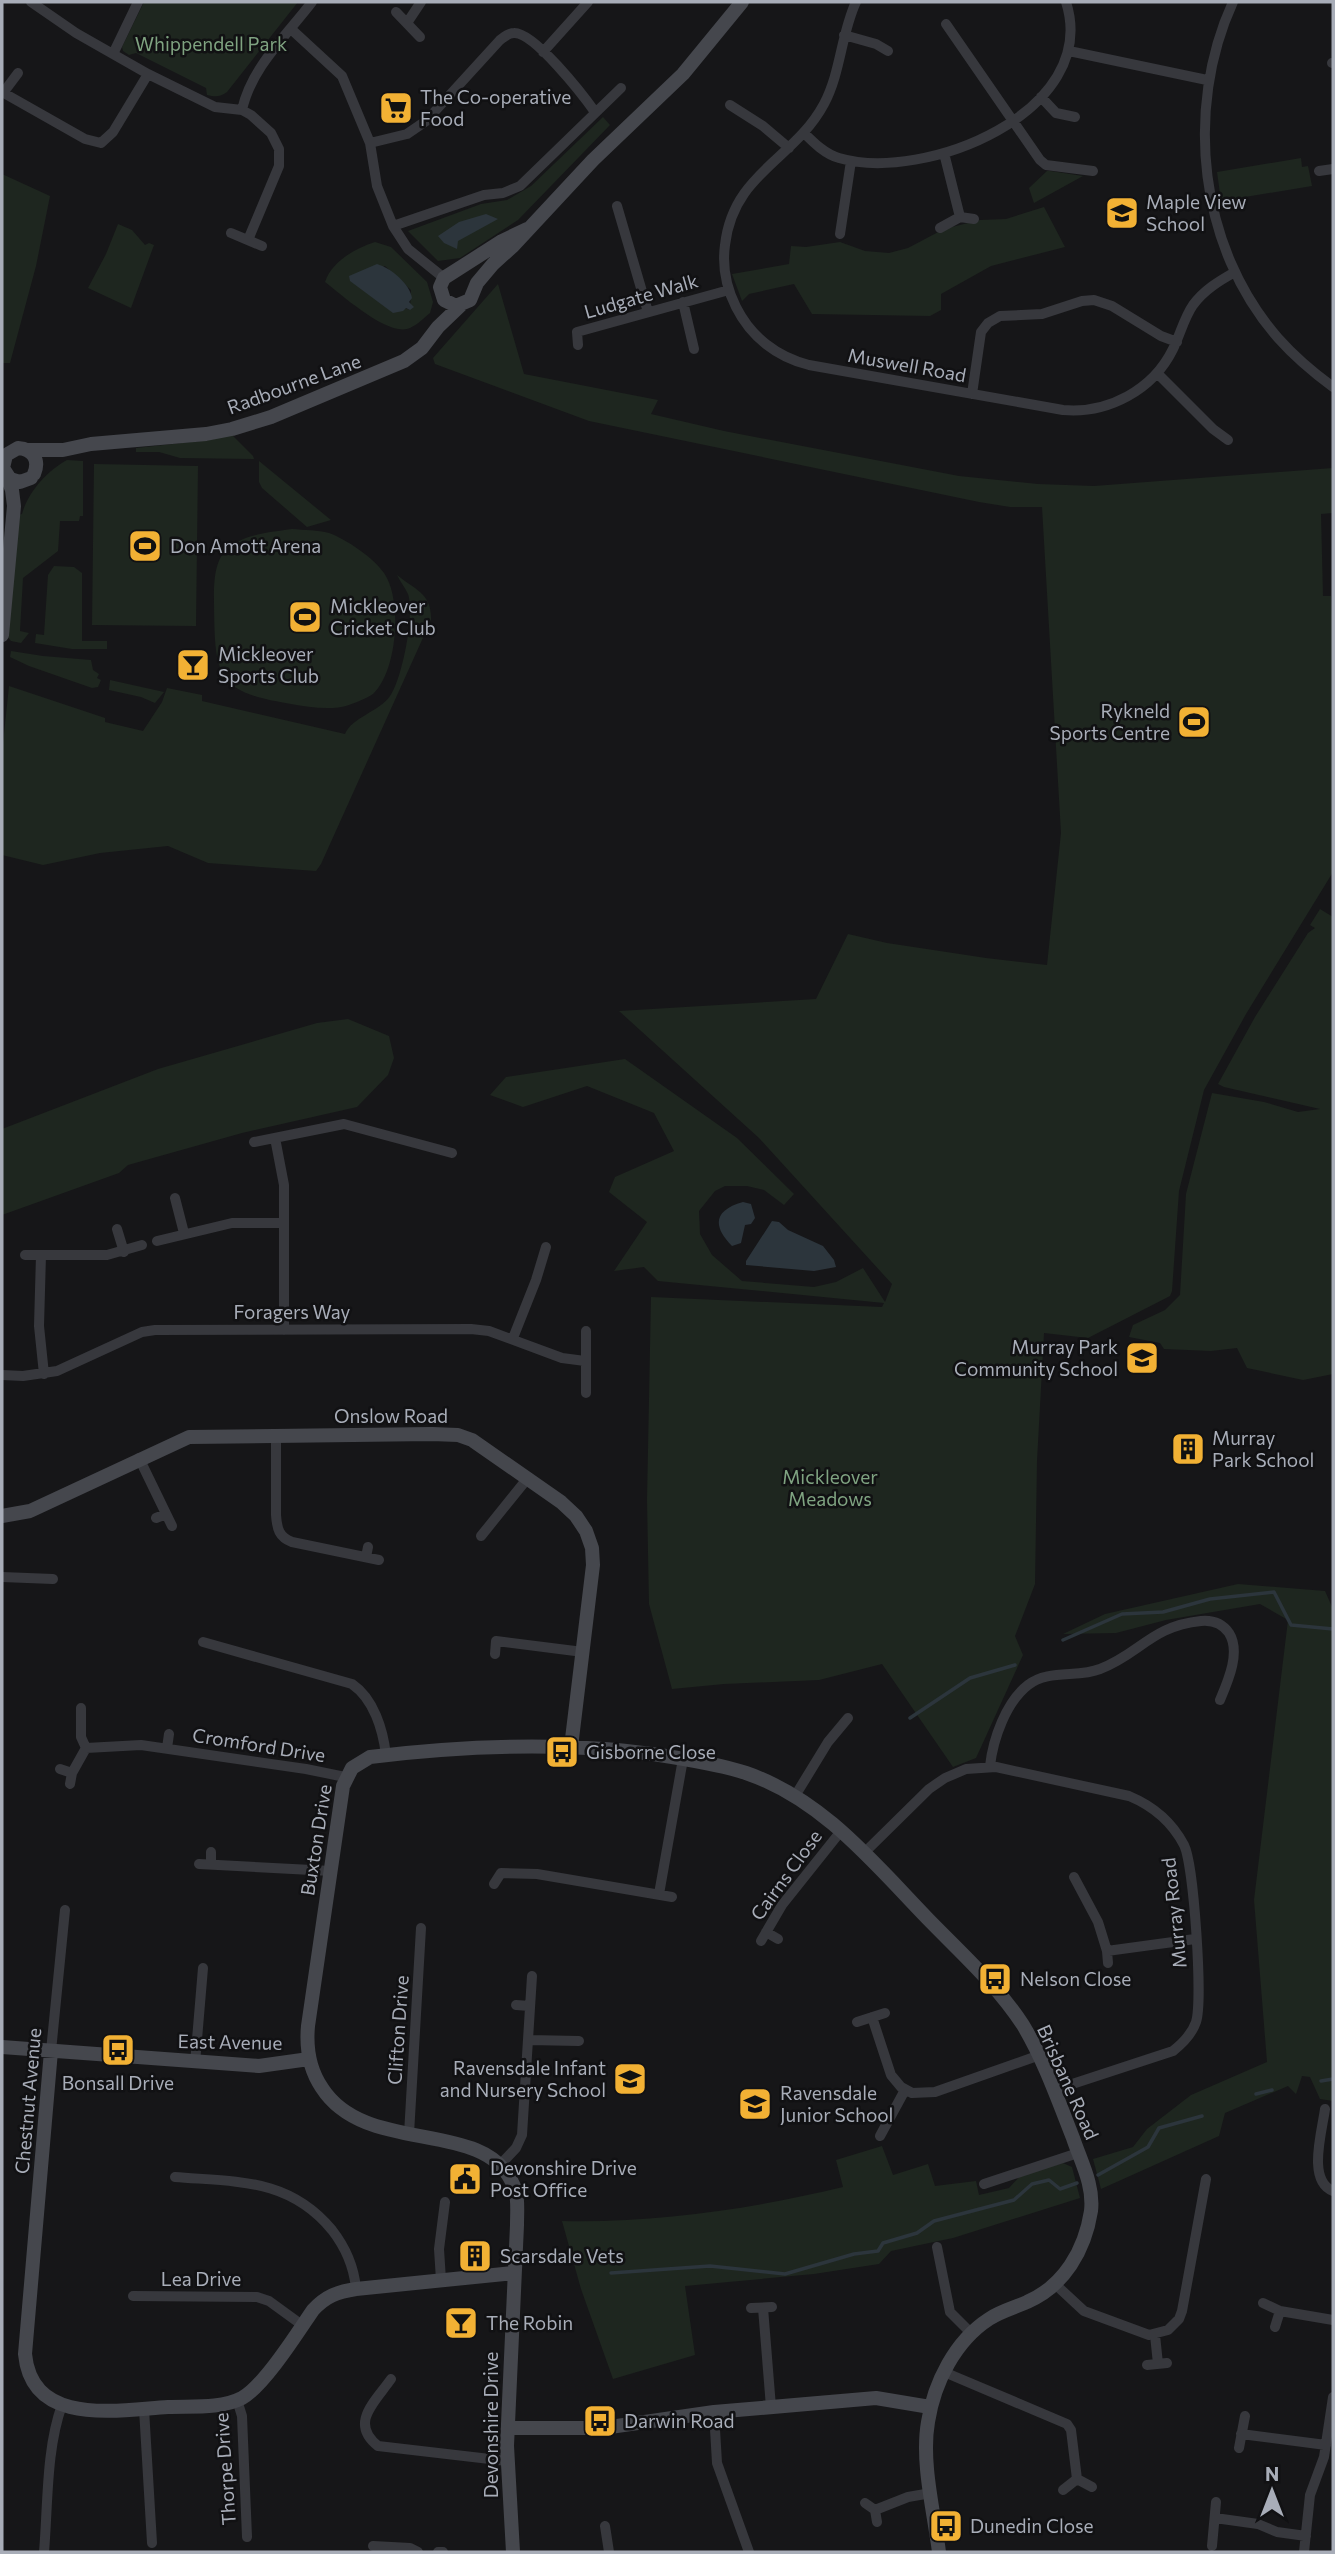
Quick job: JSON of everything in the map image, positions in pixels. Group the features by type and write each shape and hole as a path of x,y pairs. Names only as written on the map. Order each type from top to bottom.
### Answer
{"street":[{"path":"31,2 76,33 148,74 215,107 242,110 271,133 279,149 279,166 248,240"},
{"path":"113,54 138,2"},
{"path":"242,110 247,88 256,72 312,2"},
{"path":"407,23 421,2"},
{"path":"542,52 588,2"},
{"path":"441,296 452,305 461,305 470,300 482,276 593,160 683,74 742,2"},
{"name":"Muswell Road","path":"856,2 825,102 804,133 749,185 733,211 726,237 724,260 729,290 738,310 755,334 773,350 809,365 1063,410 1085,410 1106,406 1146,384 1157,373 1177,342 1195,303 1203,293 1235,272"},
{"path":"804,133 830,155 851,161 903,160 944,153 979,140 1012,121 1041,97 1055,79 1069,51 1066,2"},
{"path":"1233,2 1207,80 1205,118 1207,173 1222,236 1235,272 1277,338 1333,387"},
{"path":"396,12 420,37"},
{"path":"946,24 1012,121 1046,165 1093,171"},
{"path":"291,29 338,69 370,143 377,186 393,226 408,249 450,275 461,273 470,279 473,290"},
{"path":"370,143 407,134 426,121 500,40 510,33 521,34 569,76 595,112"},
{"path":"844,35 876,44 887,51"},
{"path":"1069,51 1207,80"},
{"path":"18,73 3,92 85,139 101,143 113,132 148,74"},
{"path":"393,226 520,186 621,88"},
{"path":"1041,97 1056,113 1075,117"},
{"path":"730,105 763,125 789,148"},
{"path":"944,153 960,217"},
{"path":"840,234 851,161"},
{"path":"1319,171 1333,169"},
{"path":"617,206 648,312"},
{"path":"940,228 960,217 974,219"},
{"path":"438,327 440,286 450,275 502,241 527,229"},
{"path":"231,233 262,246"},
{"name":"Ludgate Walk","path":"578,345 576,332 729,290"},
{"path":"972,394 981,332 988,323 1000,316 1042,314 1082,301 1094,300 1112,306 1161,336 1177,342"},
{"path":"683,302 694,349"},
{"name":"Radbourne Lane","path":"27,450 63,450 91,444 206,434 271,417 394,366 422,348 438,327 461,305"},
{"path":"1157,373 1213,429 1228,440"},
{"path":"2,635 14,506 12,490 4,473 4,459 6,453 18,448 27,450 37,463 32,476 20,482 10,479 4,473"},
{"name":"Radbourne Lane","path":"14,506 32,476 46,461 63,450"},
{"path":"254,1142 344,1124 452,1153"},
{"path":"275,1138 284,1185 284,1330"},
{"path":"175,1198 184,1233"},
{"path":"157,1241 232,1223 284,1223"},
{"path":"117,1230 124,1252"},
{"path":"25,1255 107,1255 142,1245"},
{"path":"513,1338 546,1247"},
{"path":"41,1255 39,1326 44,1374"},
{"name":"Foragers Way","path":"2,1375 57,1371 142,1332 155,1330 471,1329 513,1338 562,1358 585,1361"},
{"path":"586,1331 586,1393"},
{"path":"276,1435 276,1525 281,1536 292,1542 367,1552 379,1560"},
{"name":"Onslow Road","path":"2,1516 30,1511 189,1437 458,1435 481,1446 569,1509 582,1523 589,1538 593,1565 572,1747"},
{"path":"139,1458 161,1516 172,1526"},
{"path":"483,1528 527,1479"},
{"path":"2,1577 53,1578"},
{"path":"990,1766 993,1749 1006,1718 1016,1698 1027,1685 1043,1677 1097,1671 1152,1636 1172,1627 1210,1621 1219,1624 1228,1632 1233,1644 1233,1661 1220,1700"},
{"path":"495,1654 496,1641 583,1652"},
{"path":"203,1642 352,1684 365,1696 372,1708 386,1755"},
{"path":"70,1784 72,1773 86,1748 81,1737 81,1707"},
{"path":"794,1796 835,1732 848,1718"},
{"path":"825,1723 835,1732"},
{"name":"Cromford Drive","path":"167,1748 169,1734"},
{"name":"Cromford Drive","path":"86,1748 141,1745 345,1777"},
{"name":"Buxton Drive","path":"309,2059 307,2034 331,1871 345,1777 352,1768 365,1759 386,1755 512,1747 572,1747"},
{"name":"Brisbane Road","path":"572,1747 683,1759 745,1773 794,1796 841,1831 991,1984 1016,2015 1040,2055 1090,2186 1090,2214 1079,2252 1055,2284 1037,2297 990,2318 971,2333 944,2372 930,2407 926,2444 939,2552"},
{"path":"659,1894 683,1759"},
{"name":"Murray Road","path":"864,1853 937,1783 966,1769 990,1766 1115,1792 1142,1801 1171,1825 1188,1855 1198,2008 1195,2025 1186,2040 1173,2051 1054,2090"},
{"path":"60,1769 72,1773"},
{"name":"Cairns Close","path":"778,1939 764,1937 782,1905 841,1831"},
{"path":"211,1852 211,1865"},
{"path":"199,1864 331,1871"},
{"path":"494,1884 501,1873 537,1874 672,1897"},
{"path":"1074,1877 1098,1922 1108,1963"},
{"name":"Chestnut Avenue","path":"62,2405 45,2394 36,2384 26,2363 25,2354 65,1910"},
{"name":"Clifton Drive","path":"409,2134 421,1928"},
{"path":"1107,1951 1195,1939"},
{"path":"195,2063 203,1968"},
{"path":"406,1971 419,1971"},
{"path":"500,2165 522,2139 532,1976"},
{"path":"516,2004 530,2006"},
{"path":"857,2022 885,2013"},
{"path":"872,2017 891,2075 905,2090 928,2094 1040,2055"},
{"path":"529,2040 579,2042"},
{"name":"East Avenue","path":"2,2047 259,2066 309,2059 327,2096 342,2110 363,2123 482,2152 500,2165"},
{"path":"880,2136 905,2090"},
{"path":"1325,2109 1317,2173 1322,2184 1333,2191"},
{"path":"874,2120 886,2125"},
{"path":"984,2184 1078,2152"},
{"name":"Devonshire Drive","path":"500,2165 512,2180 516,2197 507,2461 513,2552"},
{"path":"175,2177 253,2184 273,2188 298,2199 319,2216 341,2244 354,2272 356,2289"},
{"path":"1055,2284 1084,2311 1155,2335 1168,2330 1179,2319 1182,2311 1199,2189 1206,2179"},
{"path":"442,2280 439,2249 444,2202"},
{"path":"937,2248 950,2312 971,2333"},
{"path":"927,2262 939,2260"},
{"path":"44,2552 52,2451 62,2405 90,2411 212,2405 237,2400 257,2386 323,2299 339,2291 514,2273"},
{"name":"Lea Drive","path":"133,2296 257,2297 269,2301 302,2325"},
{"path":"1263,2303 1280,2311 1333,2320"},
{"path":"751,2308 768,2307 771,2407"},
{"path":"1275,2327 1280,2311"},
{"path":"1155,2335 1158,2364"},
{"path":"944,2372 1067,2424 1071,2430 1077,2479"},
{"path":"391,2379 366,2415 363,2424 367,2437 378,2446 507,2461"},
{"path":"508,2428 616,2427 714,2412 876,2398 930,2407"},
{"path":"1304,2552 1310,2496 1329,2443 1333,2398"},
{"name":"Thorpe Drive","path":"237,2400 242,2416 247,2537"},
{"path":"144,2409 152,2543"},
{"path":"714,2412 717,2463 749,2552"},
{"path":"1239,2448 1245,2416"},
{"path":"1241,2434 1329,2443"},
{"path":"1077,2479 1091,2487"},
{"path":"1063,2490 1077,2479"},
{"path":"875,2510 908,2497 931,2493"},
{"path":"1212,2546 1216,2502"},
{"path":"865,2503 875,2510 877,2522"},
{"path":"1215,2518 1258,2524 1277,2532 1306,2536"},
{"path":"605,2526 610,2552"},
{"path":"373,2546 418,2552"},
{"path":"438,2552 443,2552"}],"green space":[{"name":"Whippendell Park","path":"144,2 298,2 227,92 215,96 207,95 206,88 136,53 129,55 123,51 122,47"},
{"path":"603,117 610,125 518,220 460,258 438,261 408,231 481,204 507,200 531,186"},
{"path":"1301,158 1302,167 1308,166 1312,186 1221,201 1217,172"},
{"path":"1047,171 1083,176 1034,203 1029,188"},
{"path":"2,174 50,196 36,266 10,363 2,363"},
{"path":"1044,207 1065,247 991,266 941,294 941,310 930,316 812,314 794,284 749,294 742,301 732,274 789,264 791,246 806,247 840,242 865,251 889,253 908,248 944,229 980,220 1006,219"},
{"path":"118,224 132,230 145,245 154,245 131,308 88,288"},
{"path":"375,242 391,247 427,282 433,302 430,313 413,326 398,329 387,326 325,282 328,274 339,262","holes":["385,266 411,290 410,310 372,295 351,281"]},
{"name":"Mickleover Meadows","path":"498,284 524,374 658,400 651,414 724,431 959,476 1038,484 1094,486 1333,468 1333,513 1321,514 1323,596 1331,596 1333,635 1333,872 1246,1014 1204,1090 1179,1191 1170,1296 1088,1338 1044,1333 1037,1461 1035,1584 1015,1636 1023,1655 976,1758 953,1767 882,1664 819,1680 672,1689 649,1604 647,1500 651,1297 882,1307 884,1303 658,1281 644,1267 614,1271 647,1222 609,1192 615,1177 674,1151 654,1113 587,1086 523,1107 490,1095 506,1077 625,1059 737,1138 794,1194 784,1205 764,1190 747,1186 725,1186 715,1191 699,1211 700,1234 712,1255 742,1281 814,1287 836,1282 863,1268 885,1302 892,1284 759,1138 619,1011 816,999 848,934 887,943 1047,965 1061,833 1042,507 1010,507 979,502 589,421 435,364 433,358"},
{"path":"231,434 254,459 180,458 159,452 136,452 136,448 210,440"},
{"path":"67,460 83,461 83,516 80,516 79,521 60,521 58,551 23,578 20,631 29,633 21,643 11,641 7,636 18,515 22,514 39,483"},
{"path":"259,461 331,520 307,527 262,488 259,482"},
{"name":"Don Amott Arena","path":"94,464 198,466 196,626 92,625"},
{"name":"Mickleover Cricket Club","path":"292,529 325,532 343,540 374,561 390,585 394,600 395,635 388,670 373,694 349,705 335,708 313,707 266,699 234,686 225,677 219,664 214,590 215,575 222,554 249,537"},
{"path":"54,566 74,567 82,573 82,641 107,641 107,649 72,649 35,643 36,634 44,635 48,575"},
{"path":"397,575 425,598 431,611 431,620 316,871 208,863 168,846 100,853 43,865 2,855 2,753 9,686 105,718 105,722 143,731 162,702 167,688 202,695 202,701 345,734 353,723 385,702 395,688 399,676 409,631 410,603"},
{"path":"11,651 91,660 93,670 99,674 97,678 101,680 98,687 92,688 29,666 10,657"},
{"path":"110,680 164,692 155,703 109,690"},
{"path":"1320,909 1333,917 1333,1374 1303,1380 1247,1368 1237,1348 1211,1351 1164,1349 1160,1343 1129,1337 1133,1325 1165,1310 1180,1295 1186,1194 1212,1093 1264,1102 1298,1112 1320,1109 1218,1084 1255,1017 1308,933 1315,928 1310,925"},
{"path":"348,1019 389,1036 394,1058 388,1075 357,1107 242,1133 128,1165 119,1173 2,1215 2,1129 158,1069 317,1023"},
{"path":"1238,1584 1325,1591 1333,1609 1333,2101 1320,2099 1310,2077 1302,2076 1296,2094 1288,2086 1225,2113 1219,2136 1101,2189 1093,2159 1133,2147 1147,2129 1191,2095 1267,2062 1254,1900 1288,1620 1260,1604 1166,1620 1116,1633 1063,1634 1105,1614"},
{"path":"882,2146 893,2175 928,2164 935,2186 976,2181 979,2195 1009,2188 1021,2175 1063,2163 1072,2167 1080,2198 953,2238 891,2251 879,2264 814,2274 685,2286 695,2355 613,2379 581,2289 562,2221 633,2220 704,2213 843,2187 836,2160"}],"shaded area":[{"path":"486,214 498,219 458,241 457,249 444,243 438,236 459,222"},
{"path":"377,264 404,282 412,298 409,302 414,307 393,313 350,281 349,276"},
{"path":"743,1202 751,1204 755,1218 751,1224 745,1225 741,1243 732,1246 721,1232 719,1220 726,1209"},
{"path":"772,1221 779,1222 788,1230 823,1246 836,1267 814,1271 746,1265"}],"waterway":[{"path":"1063,1640 1122,1614 1163,1612 1210,1599 1274,1592 1291,1625 1333,1629"},
{"path":"910,1718 970,1678 1015,1665"},
{"path":"1321,2081 1333,2079"},
{"path":"1256,2094 1272,2090"},
{"path":"1098,2175 1148,2147 1159,2128 1202,2116"},
{"path":"611,2273 710,2266 785,2274 854,2254 878,2251 883,2243 917,2233 934,2221 1014,2200 1032,2184 1049,2180 1060,2189 1077,2183"}],"place":[{"name":"The Co-operative Food","path":"396,108"},
{"name":"Maple View School","path":"1122,213"},
{"name":"Don Amott Arena","path":"145,546"},
{"name":"Mickleover Cricket Club","path":"305,617"},
{"name":"Mickleover Sports Club","path":"193,665"},
{"name":"Rykneld Sports Centre","path":"1194,722"},
{"name":"Murray Park Community School","path":"1142,1358"},
{"name":"Murray Park School","path":"1188,1449"},
{"name":"Gisborne Close","path":"562,1752"},
{"name":"Nelson Close","path":"995,1979"},
{"name":"Bonsall Drive","path":"118,2050"},
{"name":"Ravensdale Infant and Nursery School","path":"630,2079"},
{"name":"Ravensdale Junior School","path":"755,2104"},
{"name":"Devonshire Drive Post Office","path":"465,2179"},
{"name":"Scarsdale Vets","path":"475,2256"},
{"name":"The Robin","path":"461,2323"},
{"name":"Darwin Road","path":"600,2421"},
{"name":"Dunedin Close","path":"946,2526"}]}
